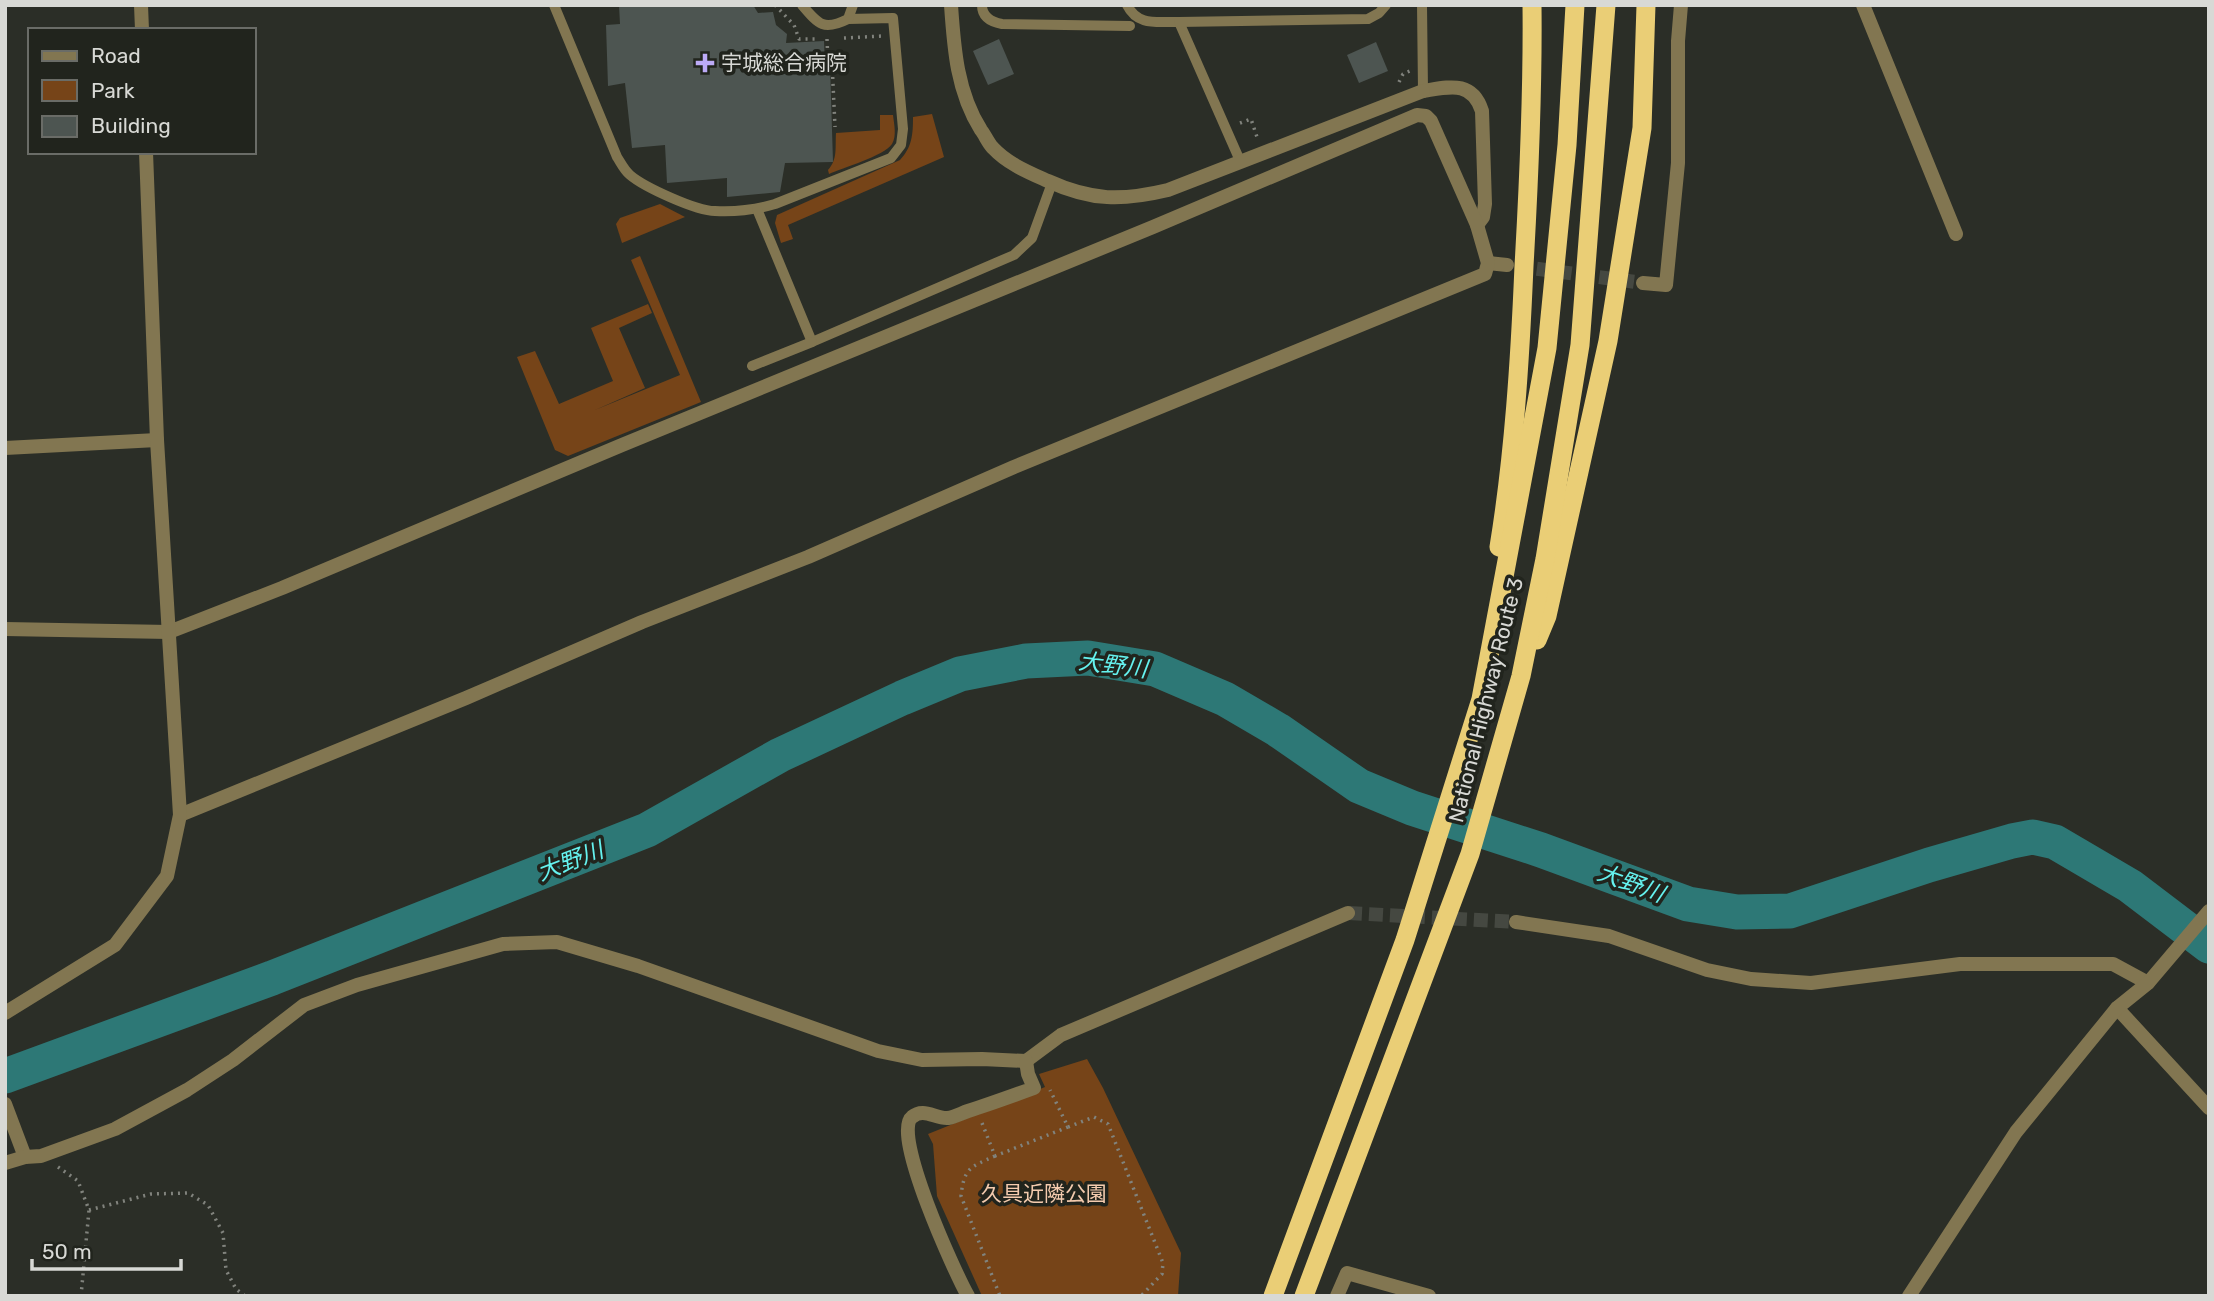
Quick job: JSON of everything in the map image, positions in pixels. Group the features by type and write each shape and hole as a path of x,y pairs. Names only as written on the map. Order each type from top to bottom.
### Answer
{"highway":[{"path":"1476,697 1499,544 1520,361 1533,81 1532,5"},
{"name":"National Highway Route 3","path":"1273,1296 1405,940 1436,843 1476,697 1547,348 1567,145 1576,5"},
{"path":"1521,676 1547,616 1608,341 1642,128 1646,5"},
{"name":"National Highway Route 3","path":"1304,1296 1471,854 1521,676 1545,559 1580,345 1606,6"}],"street":[{"path":"141,5 142,28"},
{"path":"951,5 953,45 960,83 975,120 992,147 1017,167 1052,183 1076,192 1105,198 1137,197 1168,190 1423,91 1452,87 1466,89 1478,98 1482,111 1485,204 1483,217 1477,225"},
{"path":"1643,283 1666,285 1678,163 1678,41 1681,5"},
{"path":"1863,5 1956,234"},
{"path":"5,629 169,632 282,588 622,445 1153,228 1417,115 1426,116 1430,121 1477,225 1488,263 1485,274 1027,461 808,556 642,622 466,698 180,815"},
{"path":"5,1013 115,945 167,876 180,815 158,440 146,154"},
{"path":"1488,263 1507,265"},
{"path":"5,448 158,440"},
{"path":"1909,1296 2016,1132 2117,1008 2148,983 2209,911"},
{"path":"5,1163 41,1156 115,1129 187,1090 233,1060 304,1005 357,985 503,944 557,942 638,966 878,1051 922,1060 1026,1061 1061,1035 1348,913"},
{"path":"1516,922 1609,936 1707,970 1751,979 1811,983 1960,964 2113,964 2148,983"},
{"path":"2117,1008 2209,1108"},
{"path":"968,1296 955,1271 910,1153 906,1132 914,1115 923,1112 947,1118 1034,1088 1026,1061"},
{"path":"7,1110 25,1157"},
{"path":"1337,1296 1347,1273 1429,1296"}],"lane":[{"path":"554,5 617,157 626,172 641,184 713,211 757,209 775,204 891,158 901,145 903,129 893,18 848,19 836,25 824,26 815,21 802,5"},
{"path":"848,19 853,5"},
{"path":"982,5 985,16 1002,24 1130,26"},
{"path":"1127,5 1132,15 1142,20 1179,22 1367,19 1379,13 1386,5"},
{"path":"1422,5 1423,91"},
{"path":"1179,22 1241,163"},
{"path":"751,366 1014,255 1032,238 1052,183"},
{"path":"757,209 812,342"}],"path":[{"path":"827,39 828,62 832,62 835,127"},
{"path":"1392,88 1403,74 1414,69"},
{"path":"1234,119 1241,123 1251,120 1256,136 1263,140"},
{"path":"1056,1099 1068,1127"},
{"path":"1000,1296 961,1196 962,1179 973,1166 1094,1117 1108,1124 1163,1263 1161,1273 1141,1296"},
{"path":"985,1131 995,1156"},
{"path":"41,1156 78,1181 89,1210 81,1296"},
{"path":"89,1210 150,1194 188,1193 208,1205 223,1233 226,1270 236,1289 245,1296"}],"green space":[{"path":"932,114 944,157 788,225 793,239 781,243 775,223 777,215 900,160 911,140 913,117"},
{"path":"880,115 893,115 895,134 892,144 872,157 829,174 828,170 835,157 836,133 880,130"},
{"path":"660,204 685,217 622,243 616,224 620,218"},
{"path":"640,256 701,402 568,456 555,450 517,357 535,351 559,404 613,381 591,328 648,304 652,313 619,328 645,388 595,410 680,375 631,260"},
{"name":"久具近隣公園","path":"1087,1059 1181,1253 1178,1296 982,1296 937,1196 933,1144 928,1134 1045,1087 1039,1074"}],"building":[{"path":"619,5 753,5 758,13 773,12 776,25 787,34 786,43 824,41 825,65 830,65 833,162 785,163 780,192 727,197 727,178 667,183 665,145 632,148 625,83 608,86 606,25 620,24"},
{"path":"999,39 1014,74 988,85 973,51"},
{"path":"1376,42 1388,71 1359,83 1347,55"}],"waterway":[{"name":"大野川","path":"5,1076 272,978 647,830 780,755 902,698 960,674 1026,661 1088,658 1155,669 1225,699 1278,730 1359,786 1412,808 1541,850 1688,904 1737,912 1790,911 1929,865 2033,837 2055,842 2130,886 2209,946"}],"tunnel":[{"path":"1516,266 1643,283"},
{"path":"1348,913 1516,922"}],"place":[{"name":"宇城総合病院","path":"705,63"}]}
